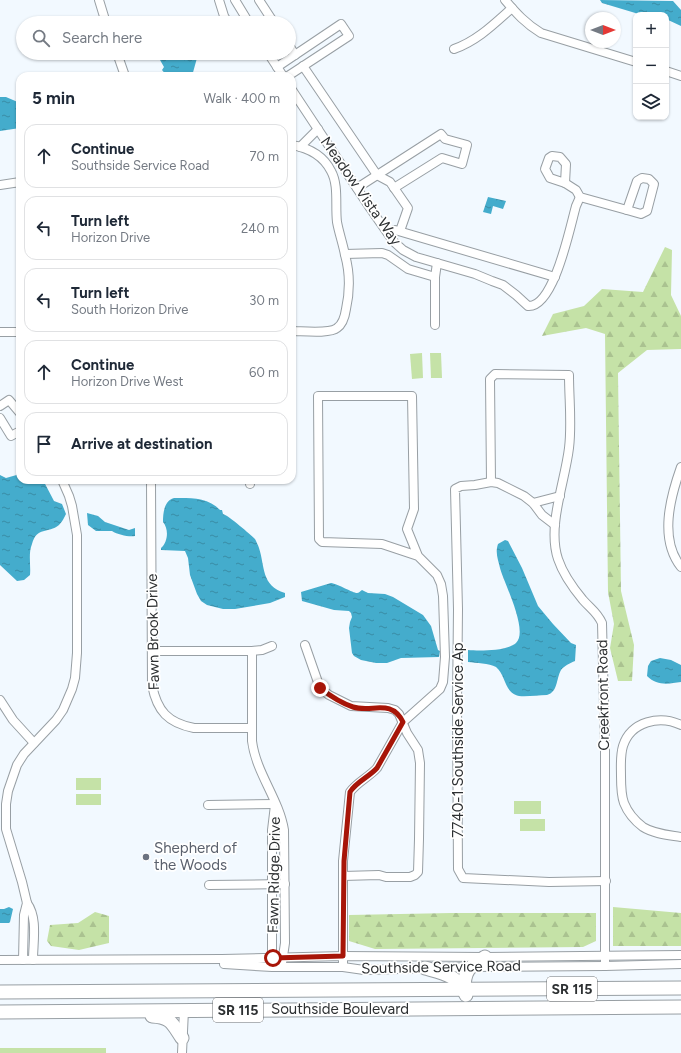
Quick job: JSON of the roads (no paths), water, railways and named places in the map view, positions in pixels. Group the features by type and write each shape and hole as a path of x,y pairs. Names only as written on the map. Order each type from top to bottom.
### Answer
{"highway":[{"path":"464,990 464,977 470,966 485,957"},
{"path":"424,968 448,974 456,980 464,990 468,999 477,1008"},
{"name":"Southside Boulevard","path":"0,992 681,988"},
{"path":"184,1010 188,1002 196,996 221,991"},
{"name":"Southside Boulevard","path":"0,1012 681,1007"},
{"path":"131,1011 144,1016 165,1018 173,1024 182,1038"}],"street":[{"path":"99,0 104,16"},
{"path":"219,0 224,16"},
{"path":"235,0 245,16"},
{"path":"259,0 269,16"},
{"path":"506,0 531,27 541,33 633,61"},
{"path":"454,49 466,45 478,38 512,8"},
{"path":"294,72 349,36 341,24 296,54"},
{"path":"119,60 124,72"},
{"path":"273,60 281,72"},
{"path":"278,67 288,60"},
{"path":"303,66 377,175 390,182 408,208 400,231"},
{"path":"669,72 681,76"},
{"name":"Meadow Vista Way","path":"296,96 386,231 403,250 416,257 475,274 497,283 516,295 528,306 539,304 548,292 555,277 580,196"},
{"path":"296,146 318,129"},
{"path":"357,188 441,134 445,139 467,145 462,164 442,158 394,188"},
{"path":"296,146 317,154 332,171 335,187 337,223 348,266 349,290 346,312 338,328 330,331 296,331"},
{"path":"332,171 342,166"},
{"path":"0,186 16,183"},
{"path":"565,183 576,190 580,196 627,210"},
{"path":"386,231 400,231 555,277"},
{"path":"345,254 382,253 388,255 408,269 435,277"},
{"path":"435,325 435,277 437,263"},
{"path":"0,332 16,332"},
{"name":"Creekfront Road","path":"491,482 490,379 495,374 569,375 569,448 555,525 554,540 561,567 574,589 596,612 602,624 606,881"},
{"path":"343,967 343,876 350,792 354,786 372,774 377,768 403,722 440,689 443,682 445,657 443,596 441,584 437,574 418,556 407,529 414,509 412,396 318,396 319,539 322,542 382,544 418,556"},
{"path":"0,406 9,400 16,408"},
{"path":"0,418 11,436 16,433"},
{"path":"681,468 674,488 670,508 669,533 673,553 681,567"},
{"name":"7740-1 Southside Service Ap","path":"555,525 542,515 533,503 518,492 498,483 491,482 461,486 455,489 458,609 456,712 458,869 463,878 549,882 606,881"},
{"path":"33,960 34,923 32,910 27,903 6,829 6,804 8,791 17,765 34,742 56,720 63,710 72,689 77,665 77,535 72,506 64,484"},
{"name":"Fawn Brook Drive","path":"151,484 152,685 157,703 162,712 169,719 178,724 194,728 252,728"},
{"path":"533,503 560,496"},
{"path":"304,645 320,688 329,695 351,706 394,710 399,714 406,732 418,750 420,763 418,872 410,877 386,877 379,875 343,876"},
{"path":"152,651 252,651 262,650 272,646"},
{"path":"208,805 275,804 253,752 252,651"},
{"path":"0,700 13,720 34,742"},
{"path":"681,725 672,721 658,720 644,723 634,730 623,746 621,758 621,786 622,797 627,810 644,828 655,833 681,837"},
{"name":"Fawn Ridge Drive","path":"275,804 282,818 284,830 285,943 282,968"},
{"name":"Fawn Ridge Drive","path":"272,967 272,830 275,804"},
{"path":"605,966 606,881"},
{"path":"209,885 285,884"},
{"path":"23,960 24,914 27,903"},
{"name":"Southside Service Road","path":"0,960 178,960 343,956 485,957 681,955"},
{"name":"Southside Service Road","path":"178,960 282,968 343,967 364,970 470,966 605,966 681,964"},
{"path":"182,1053 184,1010"}],"water":[{"path":"600,0 673,1 681,10 681,26 669,20 669,12 633,12 602,3"},
{"path":"160,60 196,60 193,72 164,72 162,70 164,67"},
{"path":"0,97 6,97 16,101 16,129 0,131"},
{"path":"488,197 506,201 503,209 493,206 491,214 483,212"},
{"path":"0,475 6,478 16,475 16,484 45,484 54,501 62,504 66,514 59,525 55,528 40,532 34,538 30,552 30,575 24,580 17,581 0,565"},
{"path":"174,498 198,499 210,503 222,510 223,514 234,521 255,539 261,555 265,575 272,586 285,593 285,597 270,603 235,609 223,609 207,605 201,601 190,575 188,558 185,551 161,550 167,535 163,522 164,511 168,502"},
{"path":"87,513 98,516 105,522 129,530 135,528 135,536 117,534 112,531 96,531 88,525"},
{"path":"505,540 508,541 522,568 538,606 571,643 576,645 575,661 561,670 555,688 547,695 519,696 514,694 508,688 502,674 496,667 468,662 468,650 506,648 516,643 519,637 520,628 518,618 497,556 498,544"},
{"path":"331,583 355,593 362,590 368,593 385,594 393,597 423,615 431,626 438,650 440,651 439,657 401,658 387,663 376,663 361,660 354,656 352,653 349,628 352,617 351,613 349,611 334,610 302,601 301,592"},
{"path":"660,658 671,660 681,665 681,682 667,684 659,683 647,676 648,666 651,661"},
{"path":"9,907 13,909 10,922 0,923 0,909"}],"place":[{"name":"Shepherd of the Woods","path":"146,857"}]}
